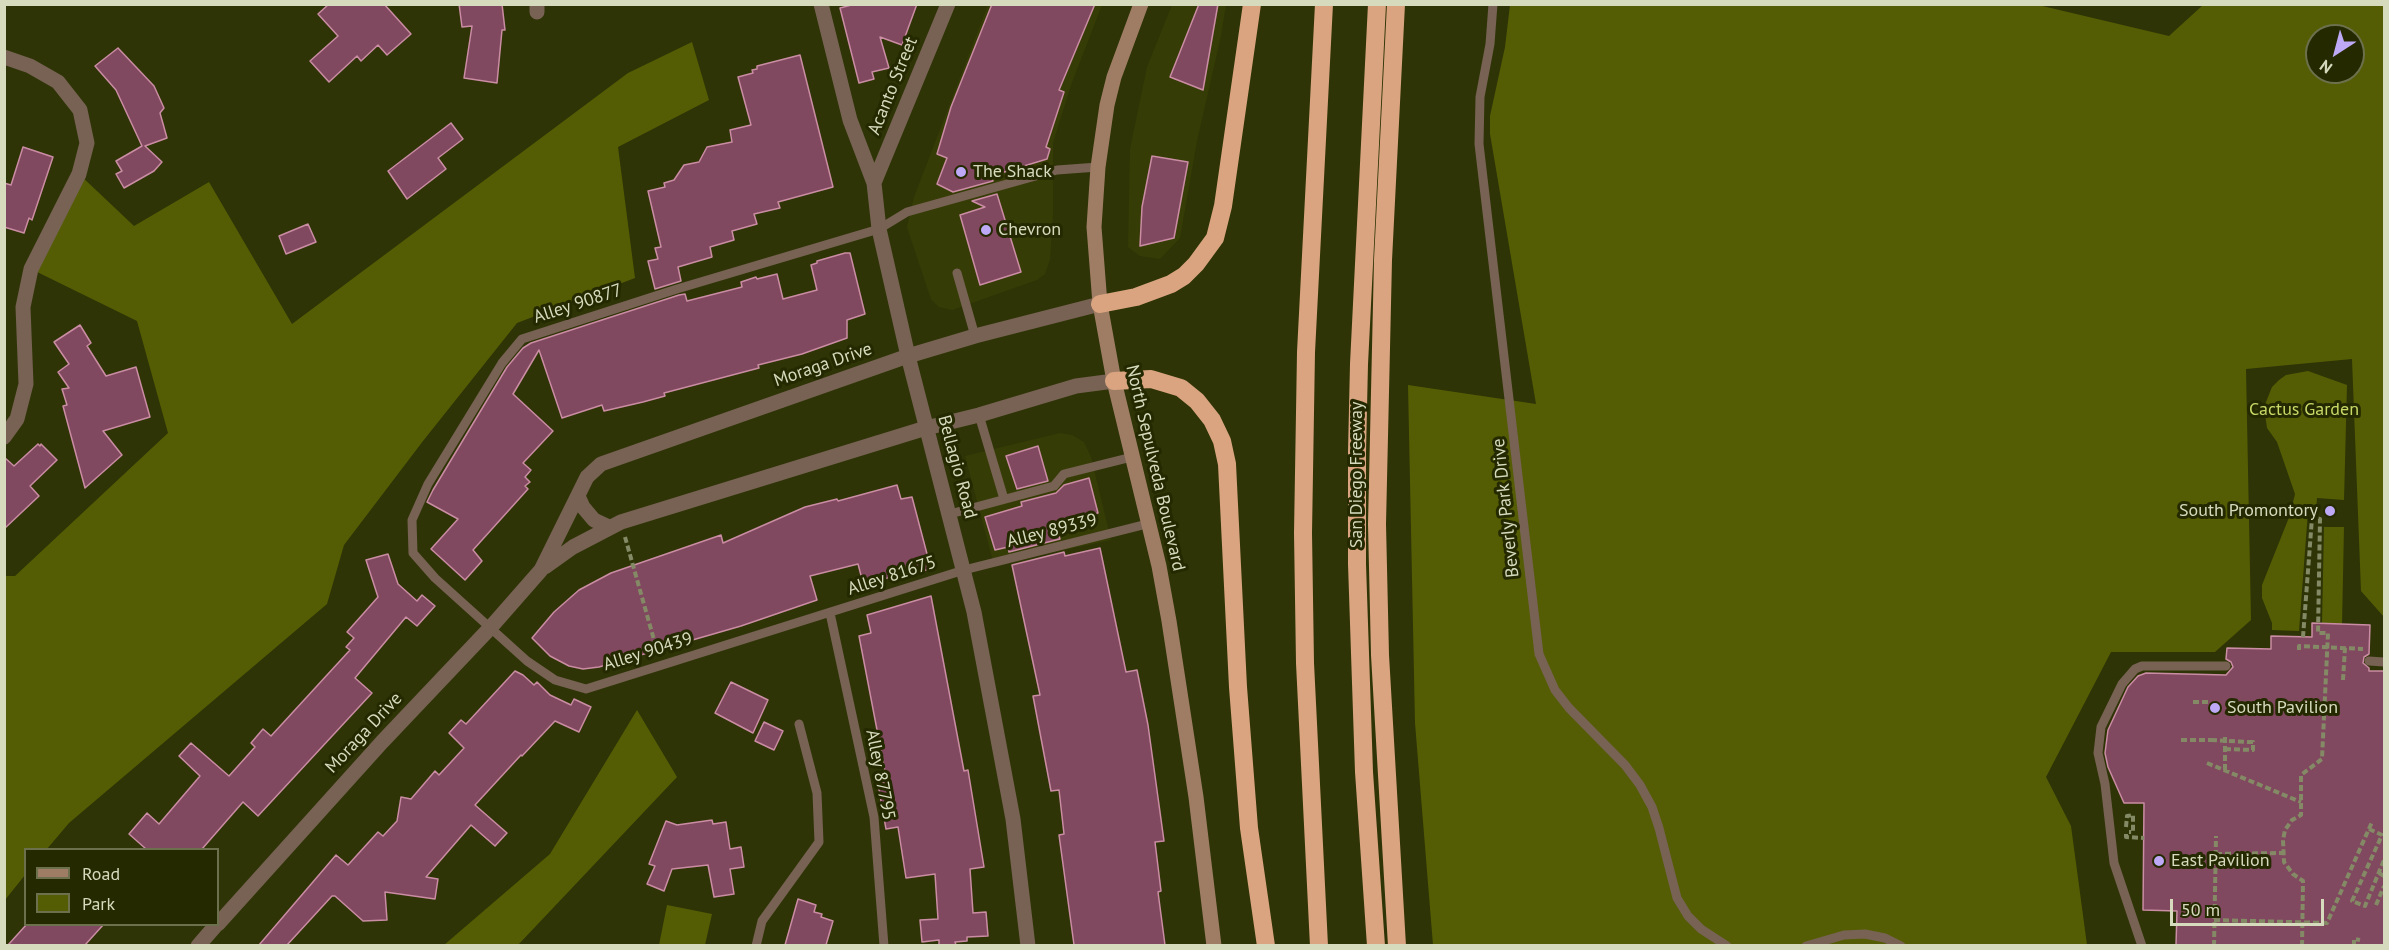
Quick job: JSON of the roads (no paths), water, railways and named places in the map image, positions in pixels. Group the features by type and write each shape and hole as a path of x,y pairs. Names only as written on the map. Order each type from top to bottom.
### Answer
{"highway":[{"path":"1100,304 1158,291 1171,284 1184,276 1196,264 1215,238 1223,206 1252,4"},
{"path":"1318,945 1305,663 1303,533 1306,352 1324,4"},
{"path":"1376,945 1364,772 1357,564 1357,452 1359,353 1377,4"},
{"name":"San Diego Freeway","path":"1396,4 1381,320 1377,524 1382,691 1397,945"},
{"path":"1114,381 1151,378 1181,388 1197,401 1212,420 1222,441 1227,464 1238,687 1249,828 1266,945"}],"main road":[{"name":"North Sepulveda Boulevard","path":"1141,4 1114,76 1107,105 1098,167 1094,227 1100,304 1114,381 1159,566 1169,621 1196,797 1214,945"}],"street":[{"name":"Bellagio Road","path":"821,4 850,120 874,183 879,229 926,428 974,612 1013,819 1028,945"},
{"name":"Acanto Street","path":"874,183 948,4"},
{"path":"4,57 30,66 58,82 80,110 87,143 79,174 31,269 23,306 26,384 17,419 4,437"},
{"name":"Moraga Drive","path":"541,570 587,477 601,464 909,356 975,336 1100,304"},
{"name":"Moraga Drive","path":"219,922 541,570 573,547 615,525 926,428 980,415 1076,386 1114,381"},
{"path":"578,496 583,507 594,520 615,525"},
{"name":"Moraga Drive","path":"198,945 215,926"}],"lane":[{"name":"Beverly Park Drive","path":"1493,4 1493,25 1479,107 1479,144 1539,654 1555,690 1569,708 1625,765 1640,785 1652,807 1670,878 1683,907 1701,929 1727,945"},
{"name":"Alley 90877","path":"491,627 435,578 413,553 412,520 428,483 496,373 522,339 677,289 879,229 907,212 1057,170 1098,167"},
{"path":"957,273 975,336"},
{"path":"980,415 1004,499"},
{"path":"950,514 1054,486 1064,474 1132,457"},
{"name":"Alley 89339","path":"964,570 1147,524"},
{"name":"Alley 81675","path":"830,613 964,570"},
{"name":"Alley 90439","path":"491,627 527,661 555,680 586,688 830,613"},
{"name":"Alley 87795","path":"830,613 874,817 884,945"},
{"path":"2367,660 2385,662"},
{"path":"2142,945 2114,863 2105,784 2098,753 2101,726 2122,684 2135,669 2142,666 2226,666"},
{"path":"756,945 762,921 819,842 817,793 799,724"},
{"path":"1806,945 1844,935 1865,934 1885,938 1901,945"}],"place":[{"name":"The Shack","path":"961,172"},
{"name":"Chevron","path":"986,230"},
{"name":"South Promontory","path":"2330,511"},
{"name":"South Pavilion","path":"2215,708"},
{"name":"East Pavilion","path":"2159,861"}],"park label":[{"name":"Cactus Garden","path":"2304,410"}]}
